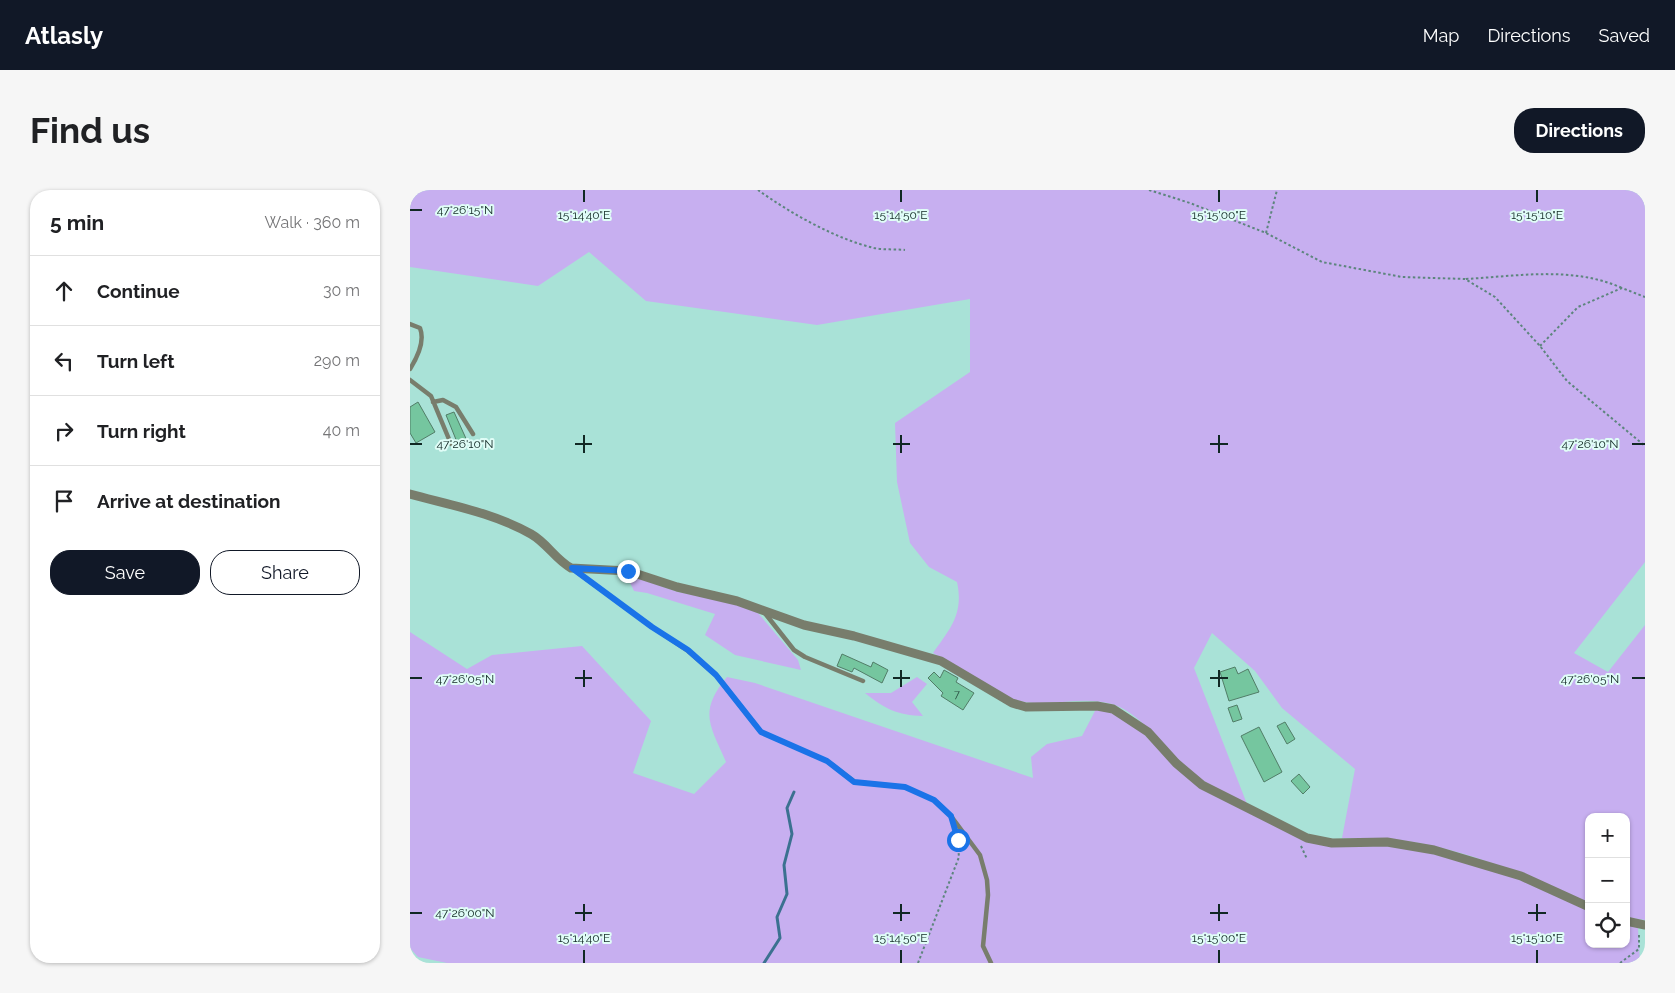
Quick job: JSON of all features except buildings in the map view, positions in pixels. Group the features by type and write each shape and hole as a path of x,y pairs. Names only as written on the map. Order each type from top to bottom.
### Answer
{"street":[{"path":"410,494 495,518 531,534 546,544 564,564 572,568 628,571 677,587 762,609 804,625 854,636 941,661 1012,703 1042,708 1097,706 1113,709 1148,732 1176,763 1202,785 1307,838 1332,843 1387,842 1434,850 1521,876 1585,905"}],"lane":[{"path":"410,324 420,328 423,334 416,359 410,369"},
{"path":"410,380 431,396 451,444"},
{"path":"433,402 443,400 456,407 473,434"},
{"path":"572,568 652,627 688,650 716,675 761,732 827,761 854,782 905,787 934,800 951,816 980,855 987,880 988,895 983,946 991,963"},
{"path":"762,609 794,650 805,657 863,681"}],"path":[{"path":"758,190 774,202 843,237 875,248 905,250"},
{"path":"1149,190 1190,203 1266,233 1322,262 1402,277 1465,279 1515,274 1562,274 1601,279 1645,297"},
{"path":"1266,233 1277,190"},
{"path":"1465,279 1495,297 1540,346 1567,381 1645,446"},
{"path":"1540,346 1578,307 1622,288"},
{"path":"918,963 959,857 956,832"},
{"path":"1620,963 1640,949 1642,925"}],"shaded area":[{"path":"410,190 1645,190 1645,562 1574,653 1608,672 1645,625 1645,920 1630,918 1630,813 1585,813 1585,902 1506,868 1442,848 1400,840 1342,838 1355,769 1282,708 1255,671 1212,633 1194,668 1247,804 1212,786 1179,763 1142,723 1115,705 1089,701 1022,702 1009,698 933,653 954,620 959,603 959,593 957,582 929,567 910,543 897,482 895,423 970,372 970,299 817,325 646,301 589,252 538,286 410,267"},
{"path":"626,574 678,592 734,603 758,613 798,660 801,670 735,655 705,635 715,614 647,593 634,591"},
{"path":"410,632 467,669 492,655 582,646 651,721 633,773 694,794 726,762 715,738 710,719 710,710 712,700 727,677 755,683 1033,778 1031,757 1047,744 1082,736 1096,709 1105,710 1133,723 1173,764 1298,837 1407,847 1504,873 1585,908 1585,948 1630,948 1630,925 1638,928 1640,963 447,963 418,957 410,948"},
{"path":"917,677 927,684 912,702 923,716 898,713 865,693 891,693"}],"waterway":[{"path":"764,963 780,938 777,917 787,894 784,865 792,834 787,808 794,792"}],"route":[{"path":"628,571 572,568 652,627 688,650 716,675 761,732 827,761 854,782 905,787 934,800 951,816 958,840"}]}
